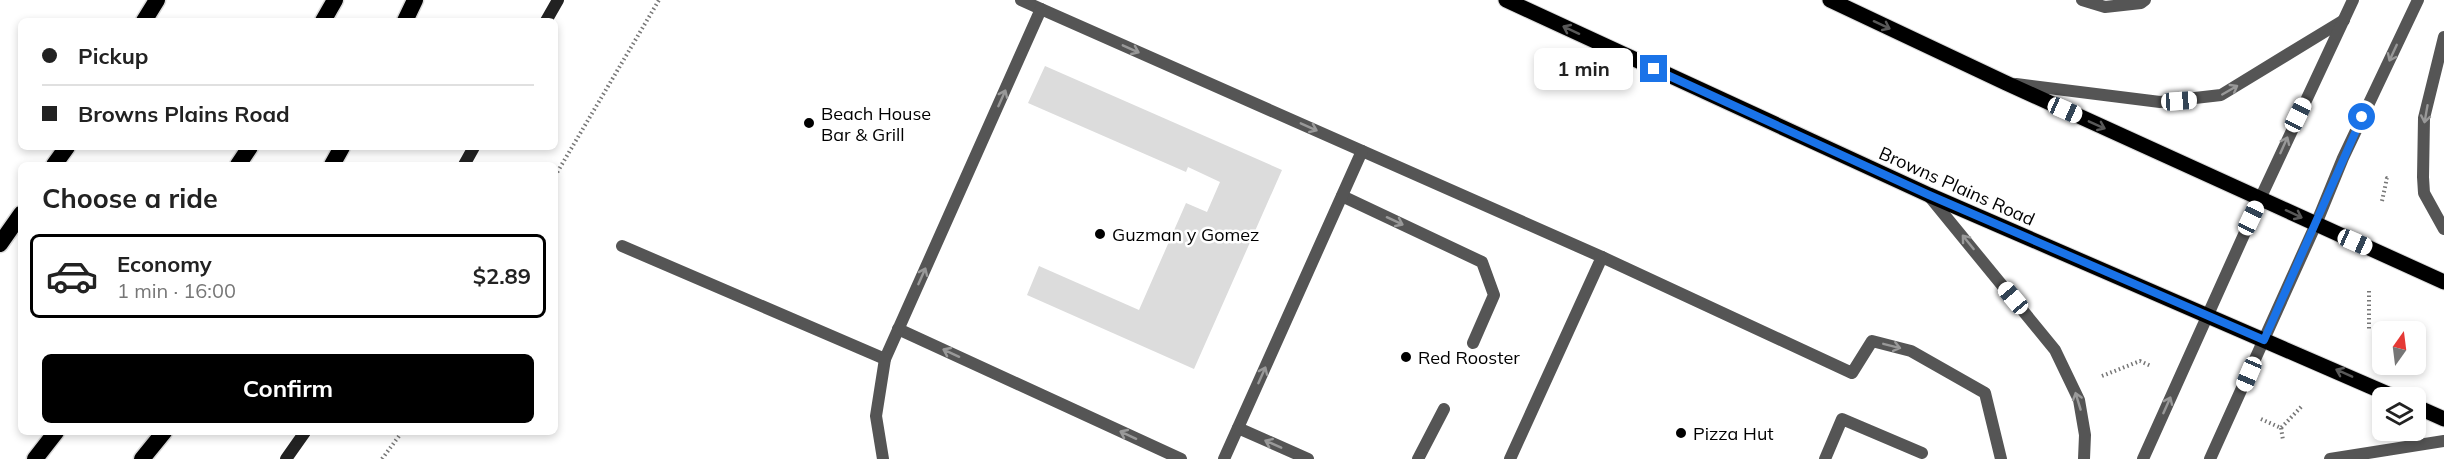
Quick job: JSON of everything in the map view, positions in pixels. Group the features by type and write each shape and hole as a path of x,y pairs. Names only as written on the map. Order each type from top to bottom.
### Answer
{"highway":[{"path":"146,18 157,0"},
{"path":"325,18 335,0"},
{"path":"406,18 415,0"},
{"path":"0,244 18,218"},
{"path":"35,459 54,435"},
{"path":"142,459 162,435"}],"main road":[{"path":"548,18 558,0"},
{"name":"Browns Plains Road","path":"1506,0 1929,195 2372,387"},
{"path":"1830,0 2006,83 2444,282"},
{"path":"2426,411 2444,419"},
{"path":"286,459 303,435"}],"street":[{"path":"1021,0 1602,257 1852,373 1872,341 1911,351 1985,393 2001,459"},
{"path":"2082,0 2105,7 2141,3 2145,0"},
{"path":"2143,459 2206,316 2353,0"},
{"path":"2210,459 2316,224 2343,158 2418,0"},
{"path":"883,459 876,416 885,359 1041,9"},
{"path":"2006,83 2160,102 2210,97 2228,91 2344,20"},
{"path":"2444,37 2424,118 2423,177 2424,193 2444,229"},
{"path":"1224,459 1362,151"},
{"path":"1929,195 2055,350 2079,400 2085,435 2084,459"},
{"path":"1342,196 1482,262 1494,296 1473,343"},
{"path":"622,246 885,359"},
{"path":"1510,459 1602,257"},
{"path":"898,329 1181,459"},
{"path":"1418,459 1444,409"},
{"path":"1825,459 1842,419 1922,453"},
{"path":"1238,428 1308,459"},
{"path":"2330,459 2444,441"}],"path":[{"path":"558,171 659,0"},
{"path":"2382,201 2387,178"},
{"path":"2369,291 2369,330"},
{"path":"2096,378 2140,361 2157,369"},
{"path":"2281,428 2302,406"},
{"path":"2258,418 2281,428"},
{"path":"2281,428 2283,440"},
{"path":"382,459 400,435"}],"shaded area":[{"path":"1045,66 1282,170 1194,369 1027,295 1039,266 1139,310 1186,203 1207,212 1220,182 1188,167 1186,172 1028,103"}],"place":[{"name":"Beach House Bar & Grill","path":"809,123"},
{"name":"Guzman y Gomez","path":"1100,234"},
{"name":"Red Rooster","path":"1406,357"},
{"name":"Pizza Hut","path":"1681,433"}],"route":[{"path":"1654,69 1929,195 2264,340 2362,117"}]}
